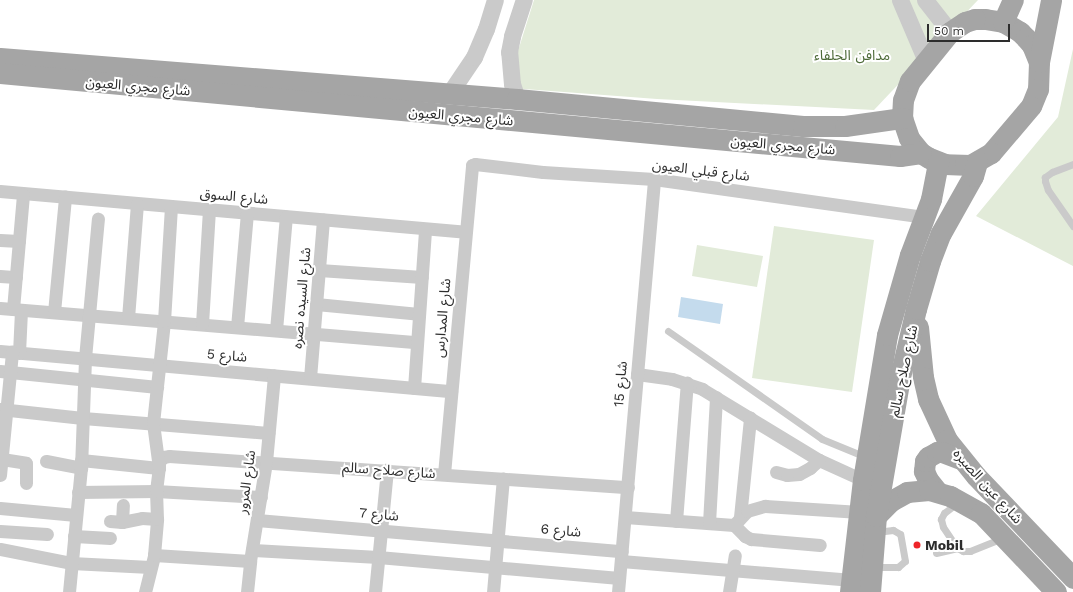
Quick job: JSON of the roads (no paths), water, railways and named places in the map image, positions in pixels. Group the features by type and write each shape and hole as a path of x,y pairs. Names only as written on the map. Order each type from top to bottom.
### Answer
{"main road":[{"path":"1003,22 1013,0"},
{"path":"1039,62 1032,45 1026,38 1020,32 1003,22 985,19 965,22 950,32 910,81 905,90 902,104 902,118 909,138 930,158 958,166 977,162 991,153 1031,106 1038,89 1039,62 1051,0"},
{"name":"شارع مجري العيون","path":"0,58 517,99 762,123 824,127 865,124 902,118"},
{"name":"شارع مجري العيون","path":"0,73 930,158"},
{"name":"شارع صلاح سالم","path":"870,592 872,566 870,520 863,480 887,336 899,288 931,199 930,158"},
{"name":"شارع صلاح سالم","path":"851,586 870,520 916,309 930,261 941,233 973,176 977,162"},
{"name":"شارع عين الصيره","path":"916,309 923,377 928,399 947,440 960,459 1073,578"},
{"path":"937,491 928,480 924,471 925,461 928,457 937,452 942,452 960,459"},
{"name":"شارع عين الصيره","path":"870,520 890,501 907,492 917,490 937,491 960,500 981,513 1056,592"}],"street":[{"path":"449,94 474,57 486,29 495,0"},
{"path":"517,99 510,73 509,52 512,36 524,0"},
{"path":"900,0 926,61"},
{"path":"925,0 950,32"},
{"name":"شارع قبلي العيون","path":"472,165 475,164 543,172 654,179 925,217"},
{"name":"شارع المدارس","path":"444,474 472,165"},
{"name":"شارع 15","path":"618,592 654,179"},
{"name":"شارع السوق","path":"0,191 465,232"},
{"path":"0,474 2,459 5,372 10,352 11,309 16,278 23,194"},
{"path":"54,312 65,197"},
{"path":"128,318 136,204"},
{"path":"148,592 157,519 156,491 159,468 153,423 164,321 171,206"},
{"path":"202,324 209,210"},
{"path":"237,327 247,213"},
{"path":"276,330 286,216"},
{"path":"69,592 81,464 85,358 98,219"},
{"name":"شارع السيده نصره","path":"310,378 323,220"},
{"path":"414,388 426,229"},
{"path":"0,240 19,241"},
{"path":"319,270 422,277"},
{"path":"0,276 16,278"},
{"path":"316,304 419,314"},
{"path":"11,309 417,342"},
{"name":"شارع 5","path":"10,352 451,391"},
{"path":"5,372 157,387"},
{"path":"637,374 687,382 716,397 819,460 863,480"},
{"name":"شارع المرور","path":"247,592 251,556 266,462 274,375"},
{"path":"676,521 687,382"},
{"path":"709,523 716,397"},
{"path":"3,409 83,418 268,434"},
{"path":"750,418 737,521 745,536 752,539 820,545"},
{"name":"شارع صلاح سالم","path":"159,468 159,462 163,457 169,456 628,487"},
{"path":"2,459 26,463 26,483"},
{"path":"776,472 788,475 799,474 810,468 819,460"},
{"path":"46,461 159,468"},
{"path":"375,592 387,470"},
{"path":"493,592 503,478"},
{"path":"78,492 156,491 261,497"},
{"path":"123,505 116,522 142,518 157,519"},
{"path":"625,517 709,523 737,521 756,507 765,506 870,520"},
{"path":"0,508 76,515"},
{"name":"شارع 7","path":"257,520 498,540"},
{"path":"0,531 47,534"},
{"path":"74,536 110,538"},
{"name":"شارع 6","path":"498,540 851,586"},
{"path":"0,549 71,563 251,556 378,557 619,578"},
{"path":"730,592 735,555"}],"lane":[{"path":"1073,164 1048,175 1045,181 1048,190 1073,226"},
{"path":"668,331 822,439 867,457"},
{"path":"960,500 944,513 941,519 943,528 957,548 963,551 970,551 1003,537"},
{"path":"870,520 900,534 908,560 898,567 872,566"},
{"path":"936,553 957,548"}],"water":[{"path":"681,297 723,304 720,324 678,317"}],"place":[{"name":"Mobil","path":"917,545"}],"park label":[{"name":"مدافن الحلفاء","path":"852,55"}]}
